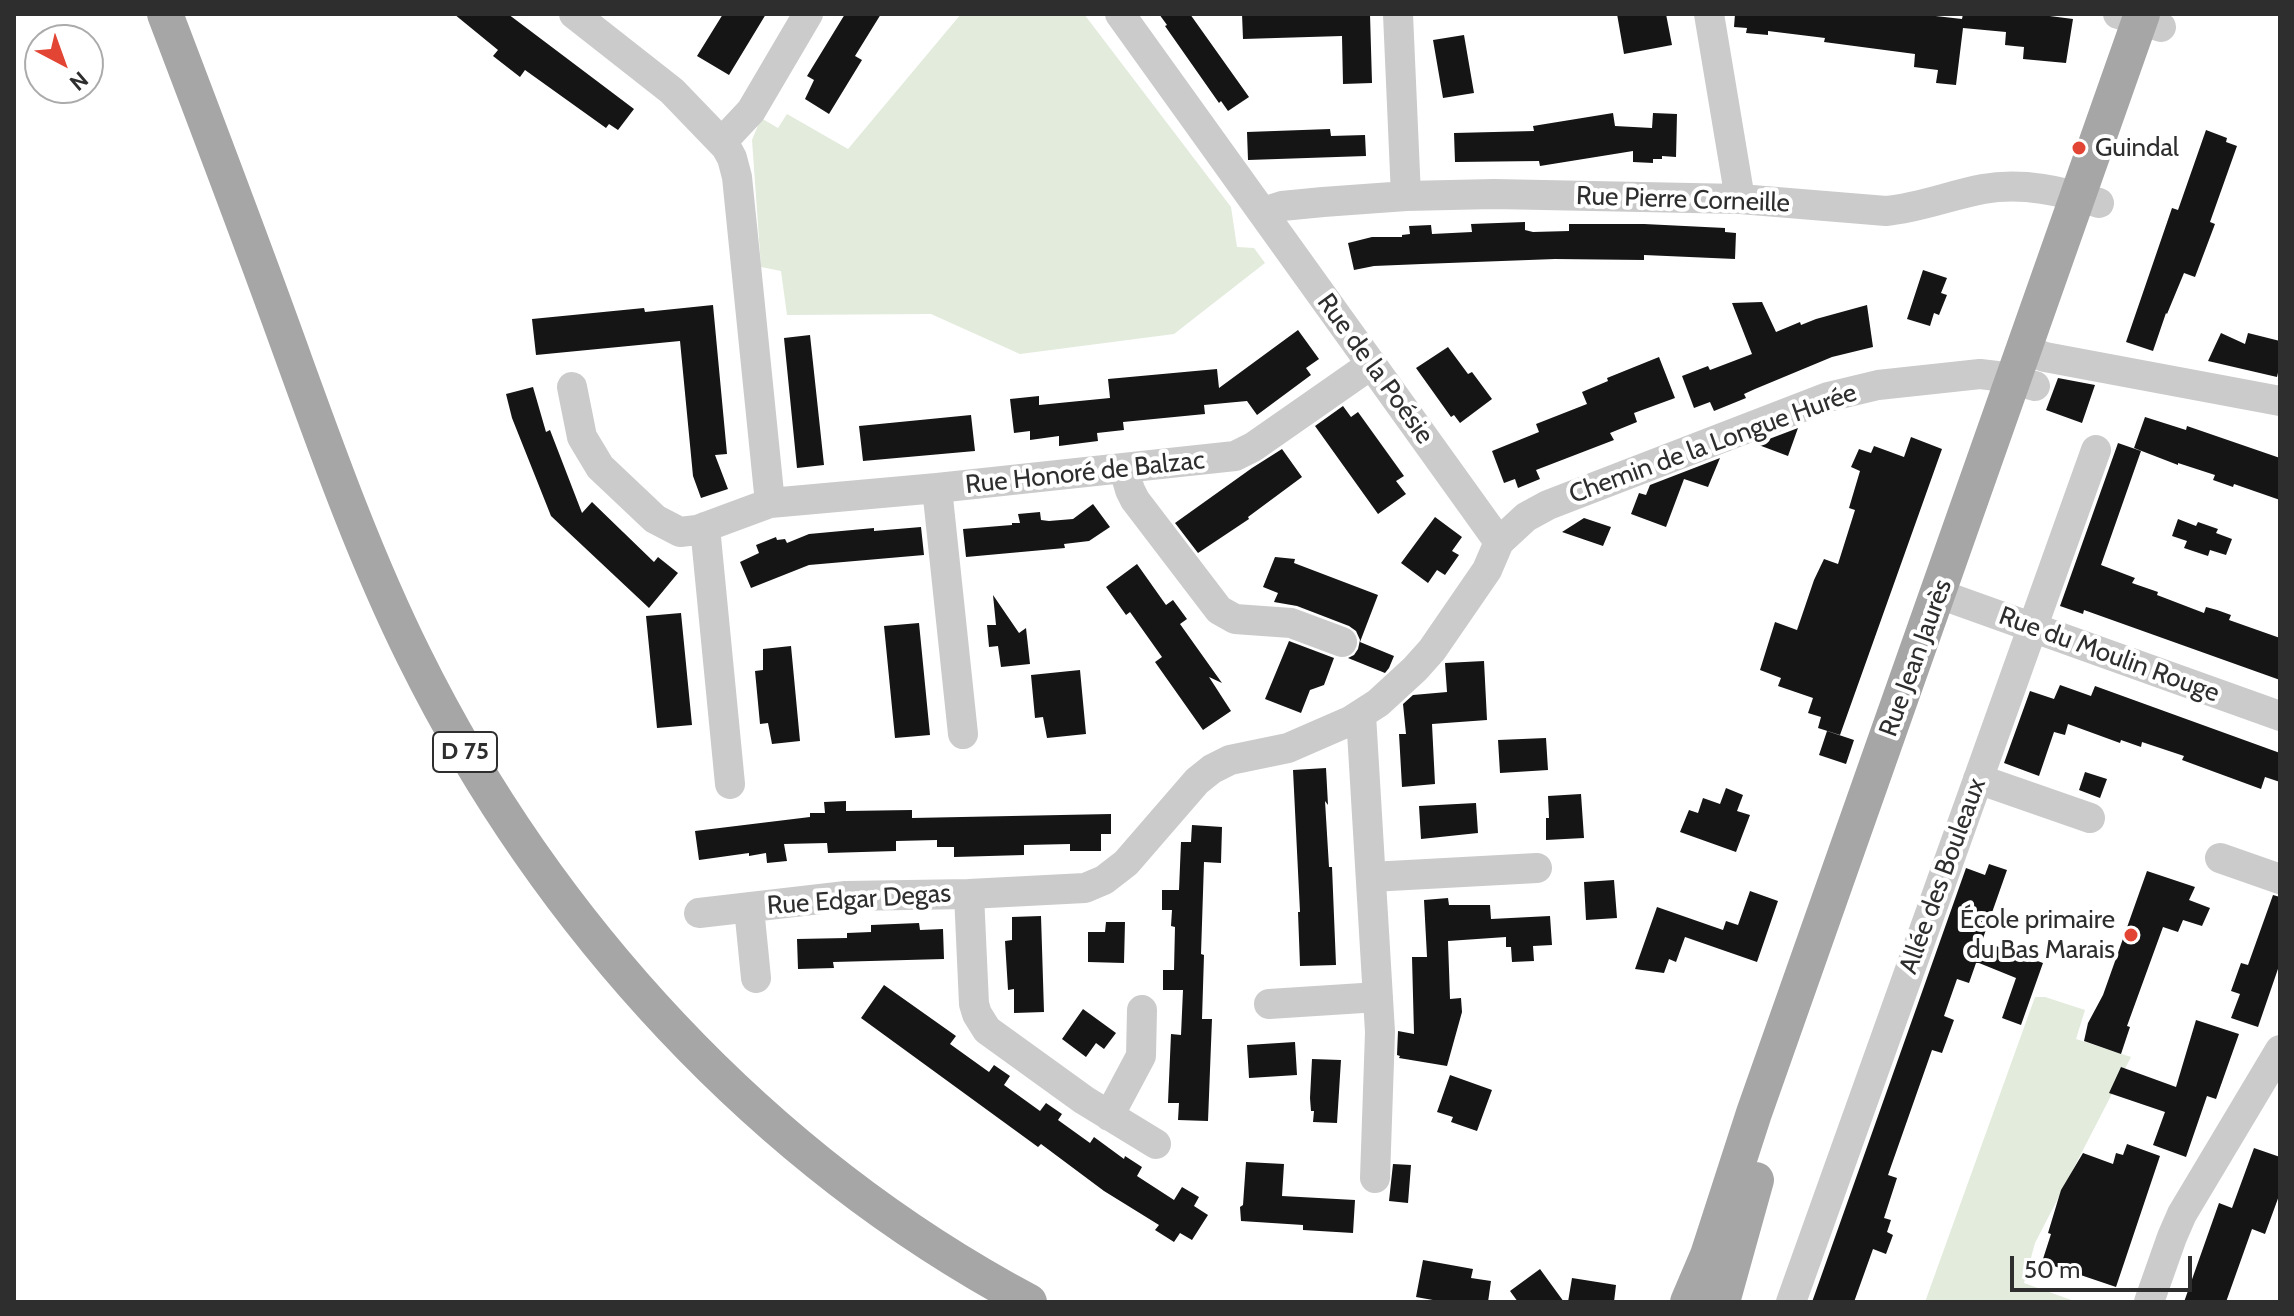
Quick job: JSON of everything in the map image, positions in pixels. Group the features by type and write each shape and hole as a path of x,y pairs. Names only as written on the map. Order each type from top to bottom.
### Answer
{"main road":[{"name":"D 75","path":"165,14 298,372 376,570 429,685 505,817 607,954 642,996 715,1071 796,1143 869,1200 964,1265 1029,1302"},
{"name":"Rue Jean Jaurès","path":"1722,1302 1769,1136 1949,597 2089,200 2146,18"},
{"name":"Rue Jean Jaurès","path":"1688,1302 1708,1255 1754,1113 1949,597"}],"street":[{"path":"574,14 664,84 722,142 732,158 737,177 770,503"},
{"path":"722,142 751,111 808,14"},
{"name":"Rue de la Poésie","path":"1120,14 1499,542"},
{"path":"1398,14 1406,196"},
{"path":"1709,14 1740,199"},
{"name":"Rue Pierre Corneille","path":"1263,212 1291,205 1406,196 1503,194 1740,199 1886,211 1993,188 2034,188 2089,200"},
{"name":"Rue Honoré de Balzac","path":"705,527 770,503 1224,459 1244,453 1372,364"},
{"name":"Chemin de la Longue Hurée","path":"1499,542 1515,526 1548,505 1828,397 1878,385 2030,368 2280,401"},
{"path":"572,387 579,425 587,447 610,478 655,519 673,530 689,532 705,527 730,784"},
{"name":"Allée des Bouleaux","path":"1791,1302 2096,450"},
{"path":"1124,469 1135,500 1219,610 1235,619 1291,623 1342,642"},
{"path":"937,488 963,734"},
{"path":"1375,1178 1380,1057 1361,715 1386,697 1432,650 1487,570 1499,542"},
{"name":"Rue du Moulin Rouge","path":"1949,597 2280,716"},
{"name":"Rue Edgar Degas","path":"699,913 861,895 1075,890 1094,885 1126,863 1197,781 1212,769 1230,760 1288,748 1361,715"},
{"path":"1978,779 2090,818"},
{"path":"2220,858 2280,879"},
{"path":"1371,877 1537,868"},
{"name":"Rue Edgar Degas","path":"969,894 974,1004 981,1022 995,1037 1109,1116 1156,1144"},
{"name":"Rue Edgar Degas","path":"749,908 756,978"},
{"path":"1269,1004 1378,997"},
{"path":"1109,1116 1141,1056 1142,1010"},
{"path":"2149,1302 2182,1214 2280,1050"}],"green space":[{"path":"961,14 1084,14 1231,207 1237,247 1254,248 1265,263 1174,334 1020,354 931,314 787,315 781,271 761,267 752,140 761,118 778,128 787,114 848,149"},
{"path":"2035,997 2045,997 2085,1010 2076,1039 2131,1057 2035,1243 2024,1283 2077,1302 1925,1302"}],"building":[{"path":"454,14 508,14 634,109 618,130 609,124 606,128 525,70 520,77 493,56 498,50"},
{"path":"723,14 766,14 729,75 697,56"},
{"path":"845,14 881,14 855,56 862,60 829,114 805,99 814,80 807,76"},
{"path":"1159,14 1190,14 1249,97 1228,111 1221,101 1219,103"},
{"path":"1242,14 1370,14 1372,83 1343,84 1342,36 1243,39"},
{"path":"1617,14 1666,14 1672,45 1624,54"},
{"path":"1735,14 1918,14 1962,19 1963,14 2034,14 2073,19 2066,63 2023,59 2024,47 2005,45 2006,32 1963,28 1956,85 1936,83 1938,70 1914,67 1915,54 1824,42 1825,38 1768,31 1768,35 1746,33 1747,28 1734,27"},
{"path":"1464,35 1474,93 1443,98 1433,40"},
{"path":"1613,113 1615,126 1652,128 1653,113 1677,114 1676,157 1662,156 1662,159 1653,159 1653,163 1633,162 1633,151 1540,166 1539,161 1455,162 1454,133 1534,131 1533,126"},
{"path":"1330,129 1331,136 1365,135 1366,156 1248,160 1247,132"},
{"path":"2206,130 2227,138 2226,142 2237,146 2210,222 2215,224 2195,277 2184,273 2153,351 2126,342 2172,208 2178,210"},
{"path":"1525,222 1525,230 1533,232 1569,231 1569,224 1725,228 1725,232 1736,233 1735,259 1644,255 1644,260 1555,259 1374,266 1354,270 1348,243 1372,237 1402,237 1410,234 1409,226 1431,225 1432,234 1472,232 1471,224"},
{"path":"1923,270 1947,278 1941,293 1947,295 1939,315 1934,313 1930,326 1907,319"},
{"path":"1762,302 1776,332 1800,322 1801,325 1867,305 1873,347 1832,357 1744,394 1746,398 1714,411 1710,402 1694,408 1682,376 1708,366 1710,370 1752,354 1732,303"},
{"path":"713,305 727,454 715,455 728,489 701,498 693,476 680,341 536,355 532,319"},
{"path":"1298,330 1319,359 1306,368 1311,375 1257,415 1247,401 1204,405 1205,414 1123,422 1124,430 1097,433 1098,441 1059,446 1059,436 1030,440 1030,431 1014,433 1010,399 1039,396 1039,405 1110,398 1108,379 1217,369 1219,388"},
{"path":"2221,333 2245,344 2248,333 2280,341 2277,377 2208,361"},
{"path":"810,335 824,465 797,468 784,338"},
{"path":"1448,347 1492,399 1460,423 1454,415 1451,417 1416,368"},
{"path":"1659,357 1675,398 1634,413 1637,422 1610,433 1614,440 1536,470 1540,479 1518,488 1515,479 1504,483 1492,451 1539,432 1536,424 1587,404 1582,392 1608,381 1607,378"},
{"path":"2058,378 2095,385 2082,423 2046,410"},
{"path":"533,387 546,432 550,430 582,513 592,502 654,562 658,557 678,573 649,608 551,516 512,418 506,394"},
{"path":"1343,406 1351,417 1358,412 1404,476 1396,481 1406,494 1378,514 1315,426"},
{"path":"971,415 975,451 863,461 859,426"},
{"path":"2145,417 2186,430 2187,426 2280,458 2280,500 2213,480 2215,475 2134,448"},
{"path":"1798,428 1788,456 1756,444"},
{"path":"1911,437 1942,449 1840,735 1818,728 1821,717 1808,713 1813,698 1778,686 1781,678 1760,670 1775,622 1797,630 1824,559 1838,564 1855,510 1849,508 1860,471 1851,467 1859,449 1871,453 1874,446 1904,457"},
{"path":"2118,443 2141,451 2101,565 2135,578 2132,583 2158,592 2157,595 2204,613 2206,607 2217,610 2231,615 2229,620 2280,638 2280,680 2084,610 2083,614 2060,606"},
{"path":"1282,449 1302,477 1249,519 1198,553 1175,523"},
{"path":"1720,458 1708,487 1684,479 1666,527 1631,514 1639,493 1646,495 1650,485"},
{"path":"1093,504 1110,527 1089,541 1064,544 1065,548 966,557 963,529 1012,525 1020,523 1018,514 1040,512 1041,520 1073,519"},
{"path":"1435,517 1462,537 1452,551 1459,555 1445,575 1437,570 1428,583 1401,563"},
{"path":"1584,518 1611,527 1603,546 1562,532"},
{"path":"2178,519 2196,526 2198,522 2218,529 2216,533 2232,539 2226,555 2210,550 2208,556 2184,548 2187,541 2172,536"},
{"path":"921,527 924,555 809,565 751,588 740,562 759,553 756,545 776,537 777,540 785,539 787,543 809,534"},
{"path":"1275,557 1295,559 1294,563 1378,595 1360,642 1394,656 1385,673 1348,658 1358,649 1360,640 1356,631 1349,626 1297,606 1274,602 1278,593 1263,587"},
{"path":"1137,564 1166,605 1173,600 1187,619 1180,624 1222,683 1209,677 1231,711 1203,730 1155,662 1162,657 1130,612 1126,615 1106,587"},
{"path":"993,595 1019,633 1026,628 1030,664 1001,667 998,646 989,647 987,625 996,625"},
{"path":"681,613 692,725 657,728 646,616"},
{"path":"919,623 930,735 895,738 884,626"},
{"path":"1289,641 1334,658 1324,685 1310,690 1301,713 1265,699"},
{"path":"791,646 800,741 772,744 768,723 760,724 755,671 763,670 763,649"},
{"path":"1484,661 1487,720 1432,724 1435,784 1402,787 1399,734 1406,734 1403,704 1413,695 1447,692 1445,663"},
{"path":"1080,670 1086,734 1047,738 1043,717 1035,718 1031,675"},
{"path":"2060,685 2091,696 2095,686 2280,753 2280,782 2265,777 2261,789 2182,760 2184,756 2142,742 2141,747 2121,740 2120,743 2068,724 2065,735 2054,732 2039,776 2004,763 2030,691 2054,699"},
{"path":"1827,731 1854,740 1846,764 1819,755"},
{"path":"1546,738 1548,770 1500,773 1498,740"},
{"path":"1326,768 1328,805 1325,801 1329,867 1332,867 1336,965 1300,966 1293,770"},
{"path":"2085,772 2107,779 2100,798 2079,790"},
{"path":"1726,788 1743,795 1737,811 1750,815 1736,852 1680,832 1689,810 1698,813 1703,798 1720,804"},
{"path":"1581,794 1584,838 1546,840 1548,796"},
{"path":"846,801 846,811 912,810 912,818 1111,814 1111,834 1101,834 1101,851 1070,851 1070,844 1024,845 1024,855 954,857 954,847 937,847 937,840 896,841 896,851 828,853 827,843 784,844 787,861 767,863 766,853 699,860 695,831 810,817 810,813 825,813 824,802"},
{"path":"1476,803 1478,833 1421,839 1419,806"},
{"path":"1192,825 1222,827 1221,863 1204,862 1202,1019 1212,1019 1208,1121 1178,1120 1179,1103 1168,1103 1171,1034 1181,1035 1183,990 1163,990 1163,970 1174,970 1175,927 1171,926 1172,910 1162,910 1162,890 1179,890 1181,842 1191,842"},
{"path":"1989,864 2007,870 1982,941 2043,963 2021,1025 2002,1018 2016,978 1976,963 1969,983 1957,979 1944,1016 1954,1020 1942,1053 1932,1050 1888,1175 1897,1178 1884,1218 1891,1220 1887,1232 1893,1235 1886,1254 1873,1249 1854,1302 1812,1302 1966,868 1985,875"},
{"path":"2147,871 2195,887 2189,900 2210,908 2202,926 2183,920 2178,932 2163,927 2127,1026 2130,1027 2121,1054 2084,1041 2088,1023 2103,995"},
{"path":"1614,880 1617,918 1586,920 1584,882"},
{"path":"1750,891 1778,901 1757,962 1685,937 1676,962 1669,959 1664,973 1635,969 1657,907 1723,930 1726,921 1738,925"},
{"path":"2273,895 2280,897 2280,963 2258,1027 2231,1018 2240,994 2231,991 2241,963 2248,965"},
{"path":"1448,898 1449,905 1490,905 1491,919 1550,916 1552,945 1533,946 1534,961 1512,962 1511,947 1506,947 1506,937 1448,941 1450,999 1461,998 1462,1012 1447,1066 1399,1058 1397,1055 1398,1031 1414,1034 1412,957 1427,957 1424,900"},
{"path":"1041,916 1044,1012 1014,1013 1014,989 1008,990 1005,941 1012,940 1012,917"},
{"path":"1106,922 1125,922 1124,963 1088,962 1088,932 1105,932"},
{"path":"919,923 920,930 943,929 944,959 833,962 834,968 798,969 797,939 847,938 847,933 871,932 871,925"},
{"path":"884,985 956,1036 950,1044 989,1072 994,1065 1010,1076 1004,1085 1040,1111 1046,1103 1062,1114 1058,1120 1090,1143 1094,1137 1124,1159 1125,1156 1142,1167 1137,1176 1174,1200 1182,1187 1199,1197 1194,1206 1208,1215 1192,1240 1180,1233 1174,1242 1155,1230 1159,1225 1104,1191 1041,1144 1038,1147 861,1018"},
{"path":"1083,1009 1116,1033 1104,1049 1096,1043 1086,1057 1062,1039"},
{"path":"2196,1020 2239,1034 2216,1099 2207,1096 2186,1157 2153,1145 2165,1112 2109,1093 2121,1067 2176,1087"},
{"path":"1295,1042 1297,1075 1249,1078 1247,1045"},
{"path":"1312,1059 1341,1060 1337,1123 1313,1122 1310,1098"},
{"path":"1450,1075 1492,1090 1477,1131 1451,1122 1453,1117 1437,1112"},
{"path":"2127,1144 2160,1156 2116,1287 2042,1262 2061,1190 2083,1153 2113,1164 2116,1153 2123,1155"},
{"path":"2254,1148 2280,1157 2280,1193 2265,1234 2252,1229 2226,1302 2184,1302 2219,1203 2232,1208"},
{"path":"1246,1162 1284,1164 1282,1196 1355,1200 1353,1233 1303,1230 1303,1225 1241,1221"},
{"path":"1393,1164 1411,1165 1408,1203 1389,1201"},
{"path":"1423,1260 1473,1269 1471,1278 1491,1281 1488,1302 1444,1302 1416,1297"},
{"path":"1540,1269 1564,1302 1518,1302 1510,1291"},
{"path":"1572,1278 1616,1285 1614,1302 1568,1302"}],"place":[{"name":"Guindal","path":"2079,148"},
{"name":"École primaire du Bas Marais","path":"2131,935"}]}
